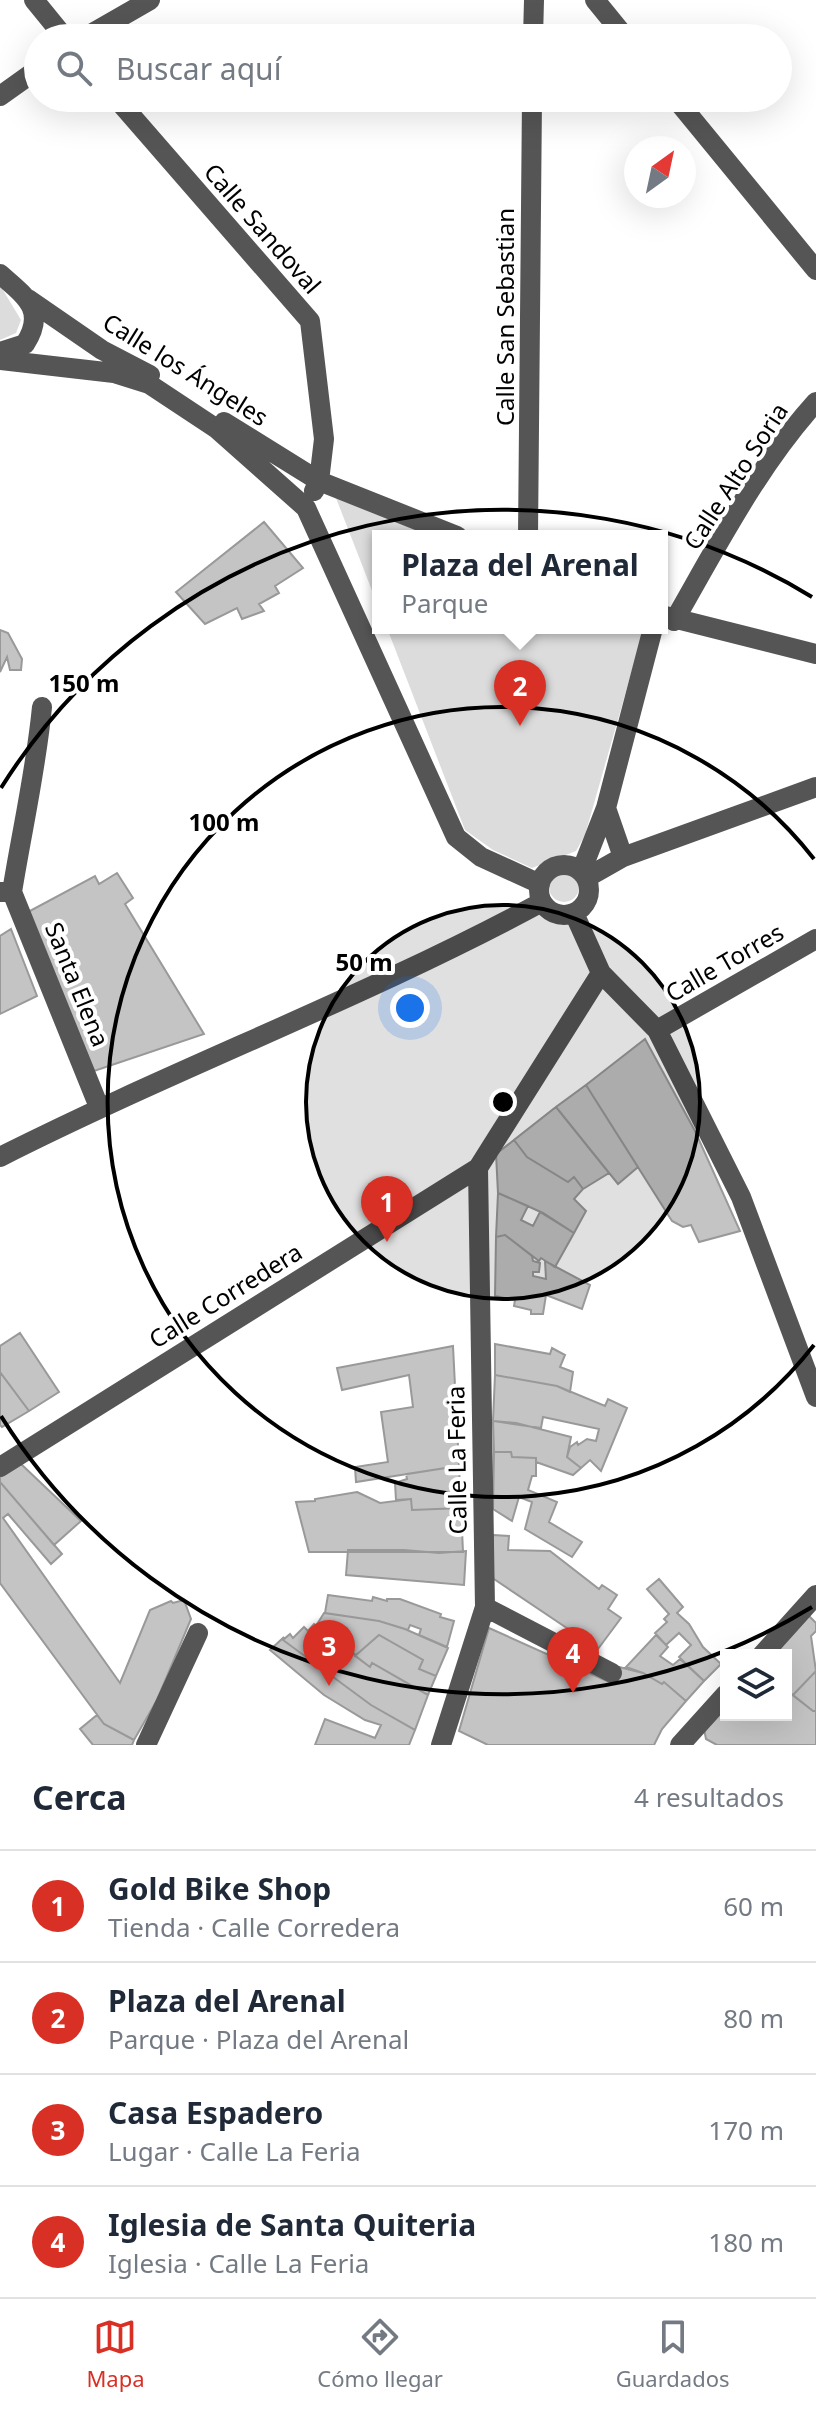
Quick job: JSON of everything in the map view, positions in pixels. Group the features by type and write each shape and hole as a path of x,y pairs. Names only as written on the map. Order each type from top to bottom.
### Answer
{"street":[{"path":"34,0 54,24"},
{"path":"108,24 150,0"},
{"path":"533,24 534,0"},
{"path":"595,0 615,24"},
{"path":"0,96 24,79"},
{"name":"Calle Sandoval","path":"128,112 310,321 324,439 319,481 306,508"},
{"name":"Calle San Sebastian","path":"528,530 532,112"},
{"path":"686,112 816,270"},
{"name":"Calle los Ángeles","path":"0,274 28,299 102,350 147,372 319,481 442,530"},
{"path":"0,352 25,344 33,331 35,318 28,299"},
{"name":"Calle los Ángeles","path":"0,360 114,373 149,384 217,429 306,508"},
{"name":"Calle Alto Soria","path":"668,618 792,429 816,402"},
{"path":"306,508 456,837 481,857 541,893 556,914 574,913 586,902 589,894 584,875 606,808 651,634"},
{"path":"668,618 816,654"},
{"path":"6,892 36,767 42,707"},
{"path":"584,875 623,857 816,787"},
{"path":"606,808 623,857"},
{"path":"0,1157 99,1107 464,944 541,893 547,871 561,865 575,867 584,875"},
{"name":"Santa Elena","path":"6,892 99,1107"},
{"path":"574,913 601,973 657,1030 741,1197 816,1397"},
{"name":"Calle Torres","path":"657,1030 816,939"},
{"path":"478,1168 601,973"},
{"name":"Calle Corredera","path":"0,1467 478,1168"},
{"name":"Calle La Feria","path":"441,1745 485,1607 478,1168"},
{"path":"767,1649 816,1595"},
{"path":"485,1607 612,1673"},
{"path":"146,1745 198,1633"},
{"path":"680,1745 720,1701"}],"shaded area":[{"path":"0,285 21,320 16,333 0,340"},
{"path":"336,498 416,530 372,530 372,591"},
{"path":"389,634 642,634 585,835 576,851 532,868 493,850 465,830"},
{"path":"564,872 575,876 579,887 575,898 564,902 553,898 549,887 553,876"}],"building":[{"path":"264,522 303,568 275,586 279,593 259,604 264,611 242,619 237,608 205,624 176,592"},
{"path":"0,630 8,633 22,659 21,670 10,670 7,657 0,672"},
{"path":"117,873 133,898 125,904 204,1034 94,1071 28,912 95,876 99,884"},
{"path":"11,929 37,996 0,1014 0,936"},
{"path":"645,1039 695,1131 740,1231 699,1242 691,1225 683,1227 672,1221 586,1085"},
{"path":"586,1085 638,1167 618,1184 556,1107"},
{"path":"556,1107 609,1173 583,1189 574,1177 568,1182 527,1157 514,1140"},
{"path":"514,1140 527,1157 568,1182 574,1177 583,1189 574,1199 586,1211 574,1233 543,1213 498,1193 496,1154"},
{"path":"498,1193 528,1206 521,1220 533,1226 540,1212 574,1233 555,1267 541,1258 539,1261 505,1235 496,1237"},
{"path":"505,1235 532,1256 533,1261 540,1263 539,1272 533,1272 533,1276 546,1279 545,1261 590,1285 582,1309 546,1295 543,1314 531,1314 531,1310 514,1306 515,1300 495,1296 496,1237"},
{"path":"20,1333 59,1392 29,1411 0,1372 0,1346"},
{"path":"495,1344 550,1354 552,1348 565,1355 560,1367 573,1372 570,1392 557,1386 495,1375"},
{"path":"453,1346 459,1466 356,1482 355,1467 388,1462 381,1412 413,1407 409,1375 342,1390 337,1368"},
{"path":"0,1372 29,1411 2,1427 0,1425"},
{"path":"495,1375 557,1386 605,1406 608,1399 627,1408 601,1471 590,1460 581,1468 567,1457 570,1447 577,1442 578,1445 587,1439 596,1441 599,1429 543,1417 541,1428 493,1421"},
{"path":"493,1421 516,1423 571,1437 567,1457 581,1468 573,1475 536,1462 536,1458 512,1457 511,1452 494,1452"},
{"path":"494,1452 511,1452 512,1457 536,1458 536,1476 532,1476 528,1490 557,1502 549,1522 582,1542 572,1557 525,1529 532,1502 519,1497 512,1521 493,1509"},
{"path":"21,1464 81,1521 54,1545 0,1482 0,1477"},
{"path":"459,1466 461,1508 412,1510 411,1499 396,1500 395,1483 407,1479 406,1474"},
{"path":"0,1482 62,1554 51,1564 8,1514 3,1518 120,1683 150,1610 171,1601 184,1600 191,1619 157,1700 134,1740 104,1724 0,1583"},
{"path":"357,1492 380,1503 411,1499 412,1510 461,1508 463,1552 309,1552 296,1502"},
{"path":"493,1535 509,1536 508,1550 550,1551 599,1589 602,1585 617,1595 608,1609 621,1618 598,1649 491,1577"},
{"path":"348,1550 466,1551 464,1585 346,1575"},
{"path":"659,1579 683,1607 677,1613 689,1624 703,1647 720,1663 704,1681 679,1657 691,1645 679,1633 666,1645 655,1633 667,1622 664,1619 669,1614 647,1589"},
{"path":"328,1595 372,1601 373,1597 387,1601 400,1599 441,1614 440,1617 454,1621 447,1647 419,1635 421,1629 410,1625 408,1630 379,1621 325,1613"},
{"path":"324,1613 379,1621 448,1648 436,1676 419,1669 423,1660 379,1635 356,1655 316,1626"},
{"path":"807,1614 816,1623 816,1631 811,1636 816,1671 793,1695 792,1649 774,1649"},
{"path":"314,1624 370,1667 372,1663 428,1695 415,1730 371,1705 283,1640 290,1634 293,1638 304,1627 308,1631"},
{"path":"489,1628 611,1683 619,1667 643,1673 662,1684 664,1682 686,1701 662,1729 654,1745 488,1745 459,1731"},
{"path":"379,1635 423,1660 419,1669 436,1676 428,1695 372,1663 370,1667 355,1656"},
{"path":"656,1635 668,1647 660,1656 673,1665 680,1659 704,1681 686,1701 664,1682 662,1684 626,1667"},
{"path":"284,1637 283,1640 371,1705 415,1730 409,1745 315,1745 325,1719 375,1738 381,1725 365,1720 324,1695 270,1650"},
{"path":"816,1671 816,1711 813,1711 793,1695"},
{"path":"792,1695 816,1711 816,1745 717,1745 706,1739 703,1724 720,1706 720,1721 792,1721"},
{"path":"97,1715 104,1724 134,1740 132,1745 93,1745 80,1729"}],"place":[{"name":"Plaza del Arenal","path":"520,726"},
{"name":"Gold Bike Shop","path":"387,1242"},
{"name":"Casa Espadero","path":"329,1686"},
{"name":"Iglesia de Santa Quiteria","path":"573,1693"}]}
